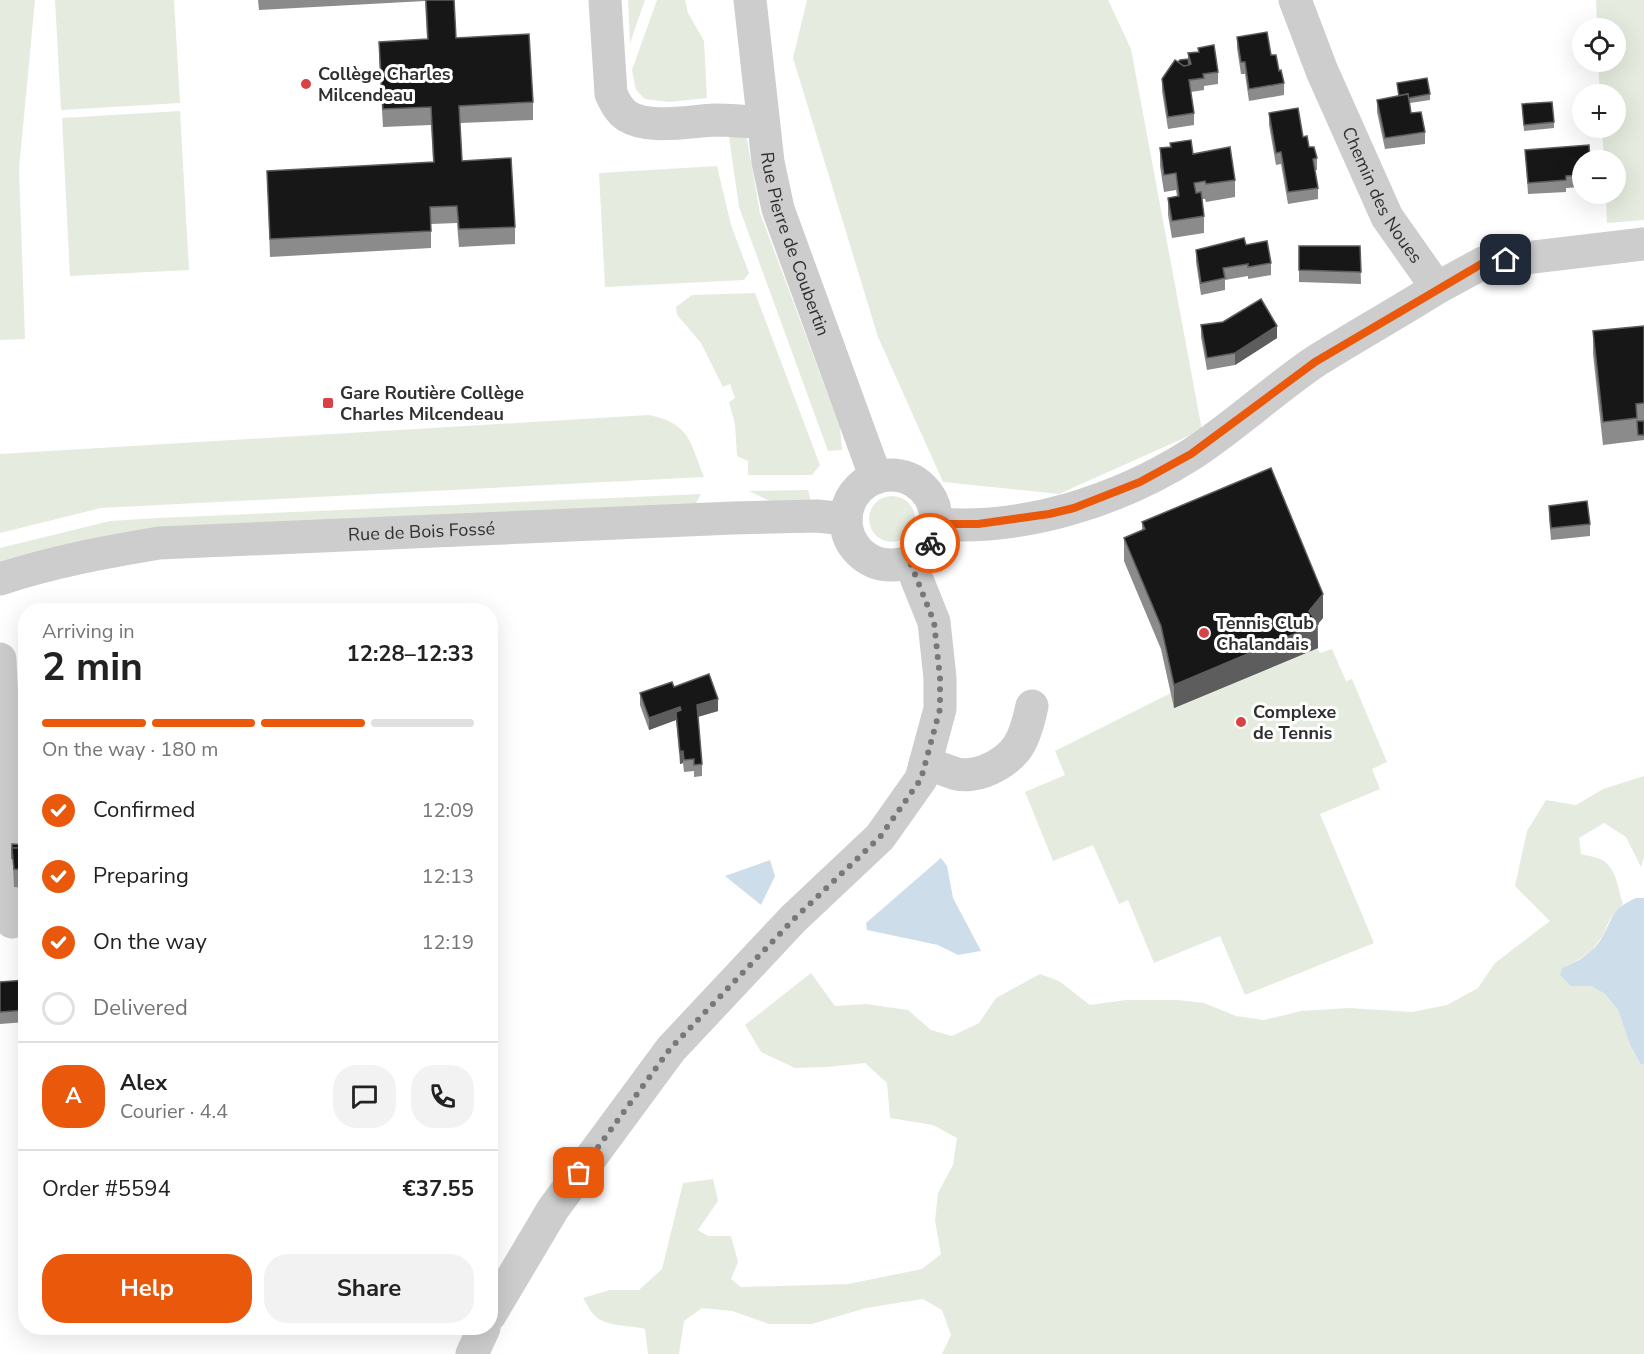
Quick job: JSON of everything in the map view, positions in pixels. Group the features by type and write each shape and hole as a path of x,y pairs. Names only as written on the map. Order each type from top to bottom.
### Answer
{"street":[{"path":"605,0 610,94 617,107 627,116 642,122 661,124 718,120 763,122"},
{"name":"Rue Pierre de Coubertin","path":"750,0 763,122 778,209 876,478"},
{"name":"Chemin des Noues","path":"1295,0 1322,71 1387,217 1437,288"},
{"path":"936,524 992,522 1049,514 1074,508 1140,482 1198,450 1315,362 1437,288 1483,263 1644,244"},
{"path":"894,475 911,480 926,491 934,506 936,524 932,540 923,552 910,562 892,566 874,562 859,552 849,537 846,519 850,502 861,487 876,478 894,475"},
{"name":"Rue de Bois Fossé","path":"0,579 37,567 98,553 159,543 733,518 817,516 846,519"},
{"path":"498,1301 553,1209 670,1049 794,919 880,837 921,779 940,709 940,678 934,622 910,562"},
{"path":"0,658 12,922"},
{"path":"926,764 942,767 958,774 977,774 996,767 1008,760 1021,745 1032,706"},
{"path":"472,1354 481,1335"}],"shaded area":[{"path":"0,0 35,0 19,169 25,339 0,340"},
{"path":"55,0 174,0 180,103 61,110"},
{"path":"628,0 645,0 630,43"},
{"path":"657,0 685,0 688,13 704,41 707,98 669,102 645,99 636,90 632,70"},
{"path":"807,0 1108,0 1131,49 1202,430 1059,494 943,482 878,337 793,58"},
{"path":"1596,0 1644,0 1644,220 1607,223 1606,204 1626,204 1626,150 1603,150 1603,138 1626,138 1626,84 1599,84 1599,72 1626,72 1626,18 1597,18"},
{"path":"180,111 189,270 70,276 62,118"},
{"path":"728,130 739,132 747,139 760,213 840,427 842,450 828,451 739,207"},
{"path":"717,166 731,225 749,273 744,280 605,287 599,173"},
{"path":"755,293 820,465 812,475 748,475 748,461 737,456 735,424 729,402 735,398 730,384 723,387 701,343 677,315 676,307 692,295"},
{"path":"649,415 673,423 681,429 691,444 704,477 101,508 0,533 0,454"},
{"path":"808,490 811,501 772,502 749,491"},
{"name":"Complexe de Tennis","path":"1271,491 1323,618 1310,635 1320,653 1332,649 1346,681 1352,679 1387,762 1372,769 1380,789 1320,814 1374,943 1245,995 1220,936 1154,963 1128,900 1119,904 1093,845 1053,861 1025,792 1065,775 1055,751 1171,693 1161,649 1124,561"},
{"path":"701,494 695,505 0,563 0,548 110,521"},
{"path":"892,496 908,503 915,519 908,535 892,542 876,535 869,519 876,503"},
{"path":"1644,776 1644,857 1641,867 1626,837 1604,823 1579,838 1581,854 1604,861 1612,870 1623,904 1610,919 1602,937 1590,952 1562,968 1571,986 1591,986 1605,994 1618,1010 1630,1045 1641,1065 1644,1064 1644,1354 942,1354 951,1335 942,1310 923,1299 866,1308 812,1324 769,1324 732,1311 702,1308 684,1321 679,1354 648,1354 645,1329 611,1324 599,1319 583,1298 610,1290 639,1290 662,1269 683,1183 713,1179 718,1201 698,1230 708,1236 731,1236 738,1262 731,1279 741,1287 848,1284 922,1269 941,1254 935,1221 938,1193 953,1165 957,1138 933,1125 890,1118 887,1083 865,1063 795,1068 761,1052 745,1025 811,973 835,1006 866,1004 908,1010 931,1030 952,1036 979,1023 996,998 1040,974 1059,981 1090,1005 1126,1000 1178,1000 1204,1003 1236,1016 1264,1020 1301,1011 1349,1008 1412,1012 1447,1005 1478,988 1495,963 1550,921 1515,886 1527,831 1546,800 1576,805 1603,789"}],"water":[{"path":"941,858 947,866 953,898 981,951 958,955 938,945 867,930 866,923"},
{"path":"770,860 775,876 761,905 725,876"},
{"path":"1636,898 1644,898 1644,1064 1641,1065 1630,1045 1618,1010 1605,994 1591,986 1571,986 1560,975 1562,968 1580,959 1595,947 1618,909"}],"building":[{"path":"426,0 454,0 456,38 529,34 533,102 459,106 462,161 511,158 515,227 459,229 457,206 430,207 431,231 270,239 267,171 434,162 431,107 383,109 379,42 428,39"},
{"path":"1267,32 1271,55 1276,55 1284,83 1249,89 1245,62 1241,62 1237,37"},
{"path":"1214,45 1218,72 1203,74 1204,78 1189,80 1194,113 1168,117 1162,79 1175,60 1184,66 1191,64 1188,53 1199,52 1198,48"},
{"path":"1188,59 1189,65 1184,66 1178,62 1180,60"},
{"path":"1427,78 1430,94 1408,98 1408,94 1399,96 1397,83"},
{"path":"1408,94 1411,113 1421,112 1425,132 1385,138 1377,100"},
{"path":"1552,102 1554,122 1524,125 1522,104"},
{"path":"1298,108 1303,137 1307,136 1309,147 1314,147 1317,158 1313,159 1318,188 1288,192 1281,152 1276,153 1269,113"},
{"path":"1191,140 1193,154 1230,147 1235,180 1206,184 1205,181 1194,183 1196,193 1201,192 1204,216 1172,221 1168,198 1179,196 1176,173 1164,175 1160,148 1171,147 1170,143"},
{"path":"1589,145 1589,150 1572,150 1572,176 1566,176 1566,180 1528,183 1525,150"},
{"path":"1244,238 1246,245 1267,241 1271,263 1223,268 1225,278 1201,283 1196,250"},
{"path":"1299,246 1360,246 1361,272 1299,270"},
{"path":"1261,299 1277,326 1235,353 1207,358 1201,325 1223,322"},
{"path":"1644,326 1644,403 1636,404 1637,418 1603,422 1593,331"},
{"path":"1637,421 1644,421 1644,435 1638,435"},
{"path":"1271,468 1323,594 1309,611 1318,624 1174,685 1161,626 1124,538 1145,529 1142,522"},
{"path":"1587,501 1590,524 1551,528 1549,506"},
{"path":"709,674 718,699 697,705 702,764 694,765 694,759 684,760 683,751 680,752 676,712 681,710 680,707 649,718 640,693 672,682 674,687"},
{"path":"12,844 18,844 18,848 12,848"},
{"path":"12,848 18,848 18,869 14,869"},
{"path":"18,981 18,1011 0,1012 0,982"}],"way so far":[{"path":"579,1173 670,1049 794,919 880,837 921,779 940,709 940,678 934,622 910,562 930,543"}],"place":[{"name":"Collège Charles Milcendeau","path":"306,84"},
{"name":"Gare Routière Collège Charles Milcendeau","path":"328,403"},
{"name":"Tennis Club Chalandais","path":"1204,633"},
{"name":"Complexe de Tennis","path":"1241,722"}],"route":[{"path":"930,543 936,524 978,524 1049,514 1074,508 1140,482 1212,440 1315,362 1437,288 1483,263 1506,260"}]}
